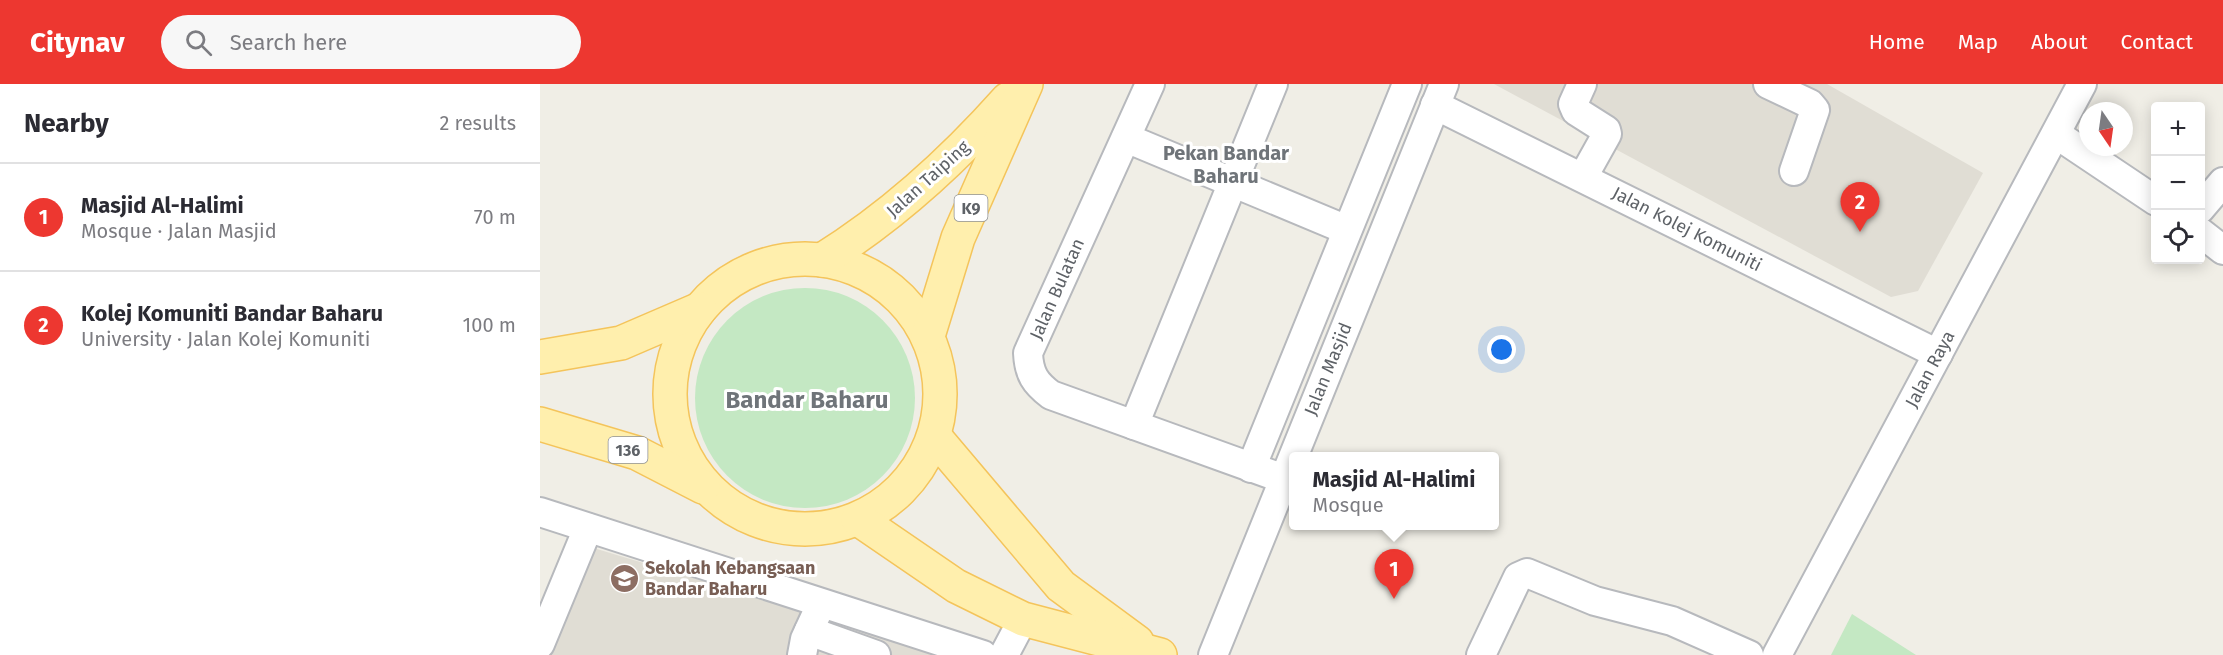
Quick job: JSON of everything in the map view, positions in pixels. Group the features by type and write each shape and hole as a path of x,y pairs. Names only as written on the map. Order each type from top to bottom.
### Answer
{"main road":[{"name":"Jalan Taiping","path":"822,260 888,216 970,141 1021,84"},
{"name":"Jalan Taiping","path":"928,336 958,238 1026,84"},
{"path":"822,260 865,273 902,299 928,336 939,369 941,403 934,436 917,471 891,499 858,519 819,529 779,527 742,514 710,491 686,459 672,422 670,382 679,344 700,309 734,279 776,262 822,260"},
{"path":"540,357 621,343 700,309"},
{"name":"136","path":"540,424 638,453 710,491"},
{"path":"934,436 1061,586 1154,653"},
{"path":"858,519 956,586 1023,619 1154,653"}],"street":[{"name":"Jalan Bulatan","path":"1150,84 1028,353 1029,370 1037,384 1051,396 1284,480"},
{"path":"1134,426 1273,84"},
{"path":"1251,468 1407,84"},
{"path":"1582,84 1573,104 1576,111 1606,130 1607,134 1583,177"},
{"path":"1768,84 1810,104 1815,110 1794,171"},
{"name":"Jalan Raya","path":"1778,655 2082,84"},
{"name":"Jalan Kolej Komuniti","path":"1438,90 1583,177 1938,354"},
{"name":"Jalan Masjid","path":"1295,452 1438,90"},
{"path":"2056,134 2151,198"},
{"path":"1126,138 1347,230"},
{"path":"2205,203 2223,183"},
{"path":"2205,236 2223,250"},
{"name":"Jalan Masjid","path":"1213,655 1289,467"},
{"path":"540,512 983,655"},
{"path":"540,644 588,528"},
{"path":"1481,655 1518,577 1527,573 1594,601 1672,621 1749,655"},
{"path":"820,603 806,643 876,655"},
{"path":"1004,655 1023,619"}],"shaded area":[{"path":"1494,84 1827,84 1983,173 1918,291 1891,297"},
{"name":"Sekolah Kebangsaan Bandar Baharu","path":"567,540 823,617 934,655 540,655 540,618"}],"green space":[{"path":"805,288 826,290 847,296 883,320 907,356 913,377 915,398 913,419 907,440 883,476 847,500 826,506 805,508 784,506 763,500 727,476 703,440 697,419 695,398 697,377 703,356 727,320 763,296 784,290"},
{"path":"1852,614 1916,655 1831,655"}],"place":[{"name":"Kolej Komuniti Bandar Baharu","path":"1860,232"},
{"name":"Sekolah Kebangsaan Bandar Baharu","path":"624,578"},
{"name":"Masjid Al-Halimi","path":"1394,599"}],"district":[{"name":"Pekan Bandar Baharu","path":"1226,164"},
{"name":"Bandar Baharu","path":"807,400"}]}
